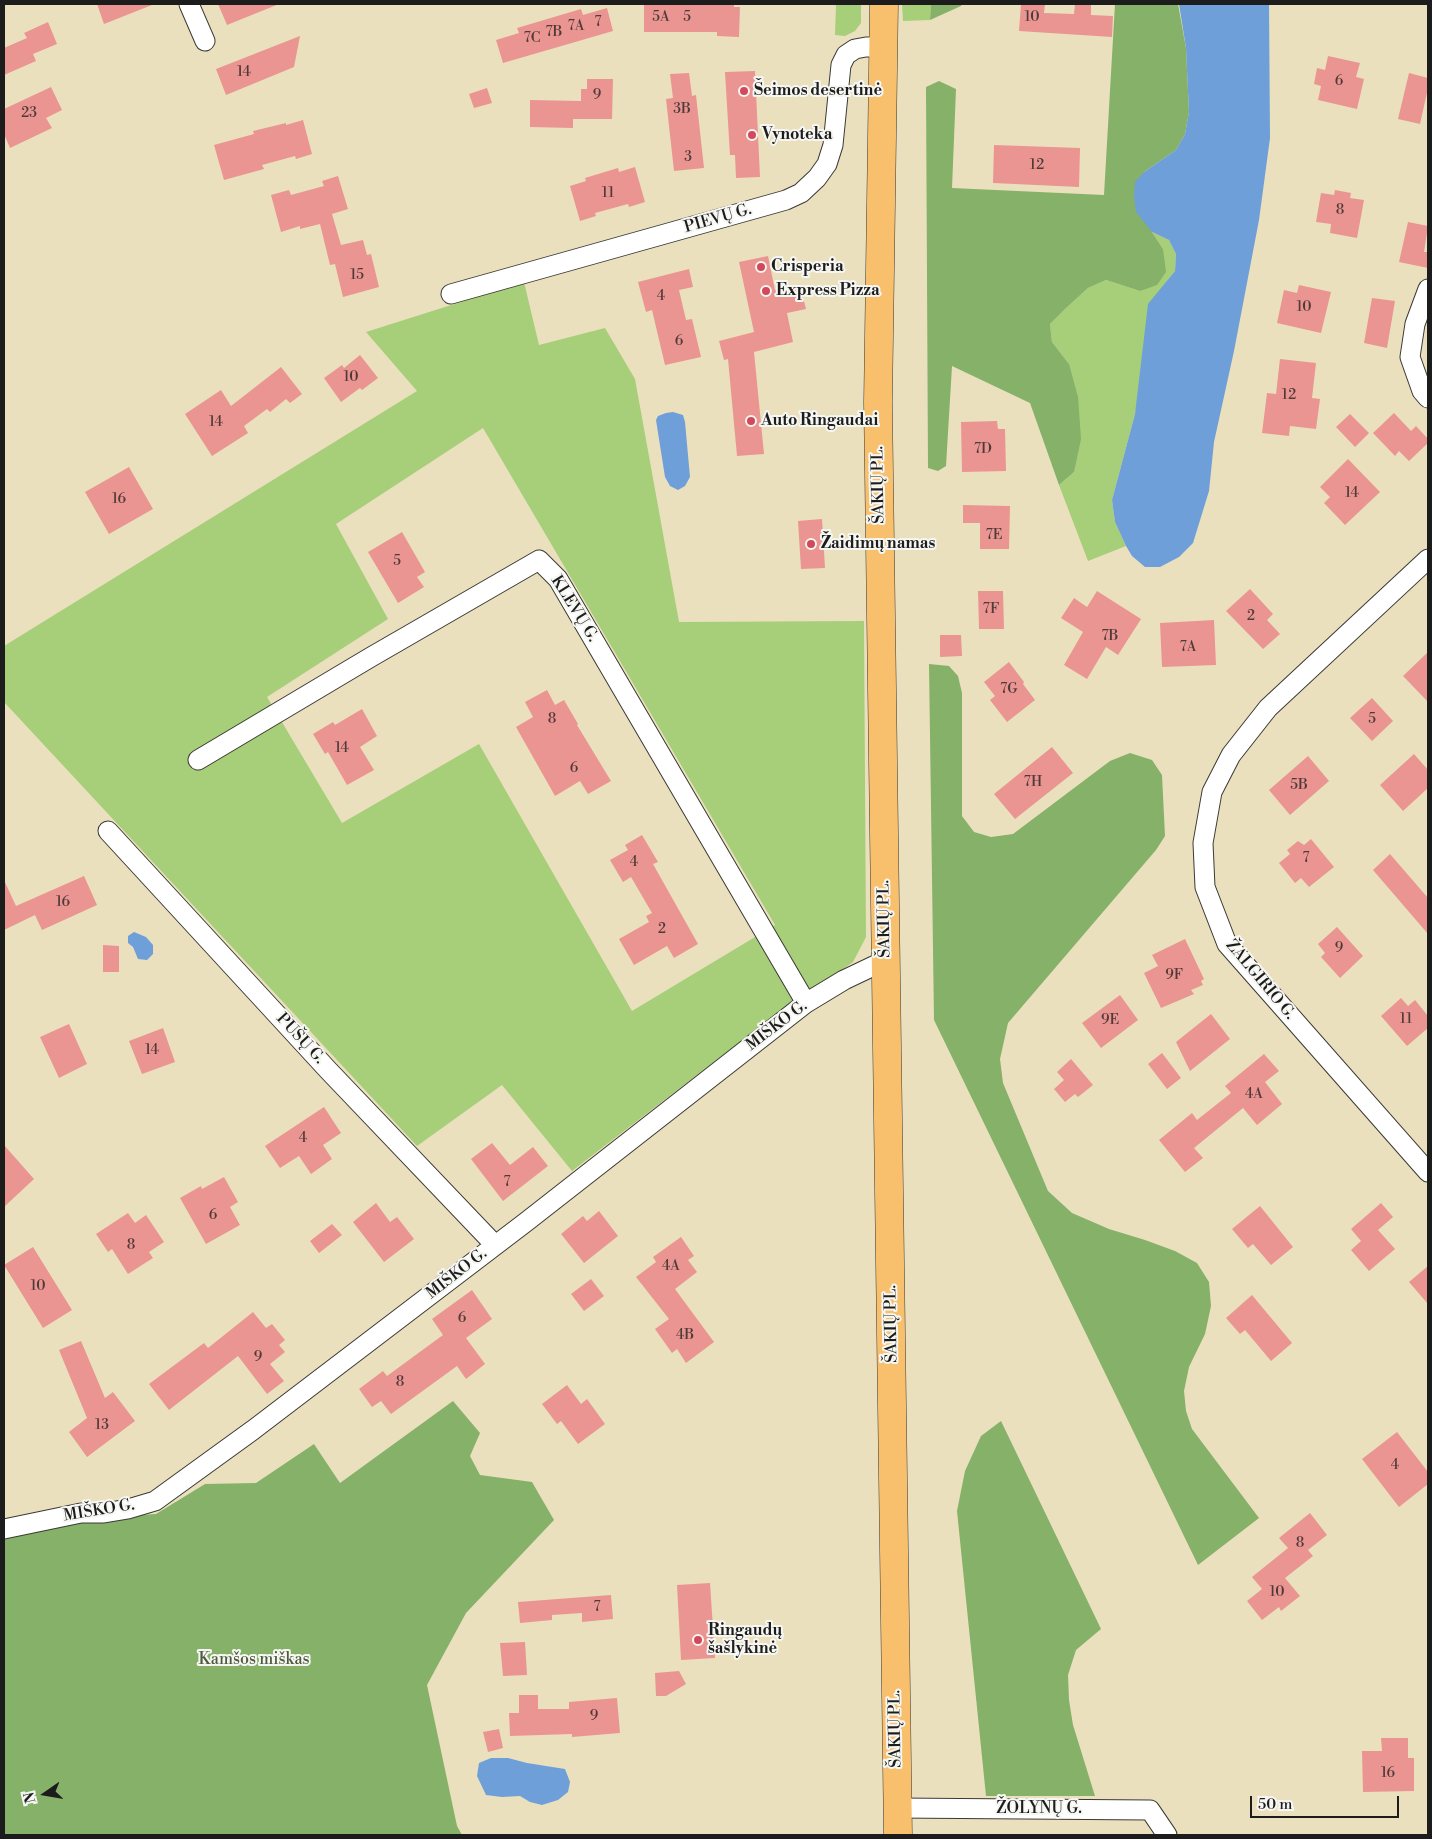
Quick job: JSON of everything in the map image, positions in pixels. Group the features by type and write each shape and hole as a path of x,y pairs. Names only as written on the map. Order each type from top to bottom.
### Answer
{"main road":[{"name":"ŠAKIŲ PL.","path":"884,4 878,402 898,1835"}],"street":[{"path":"189,4 205,41"},
{"name":"PIEVŲ G.","path":"451,294 786,200 801,193 817,178 827,164 833,145 841,65 846,55 855,49 883,47"},
{"path":"1428,289 1415,324 1410,357 1422,391 1428,398"},
{"name":"ŽALGIRIO G.","path":"1428,559 1268,708 1231,754 1212,792 1203,843 1205,887 1227,944 1428,1172"},
{"name":"KLEVŲ G.","path":"198,760 371,656 540,560 558,579 806,1003"},
{"name":"PUŠŲ G.","path":"108,831 328,1070 495,1245"},
{"name":"MIŠKO G.","path":"4,1529 81,1513 104,1513 128,1509 155,1501 253,1430 526,1222 806,1003 844,980 886,960"},
{"name":"ŽOLYNŲ G.","path":"897,1808 1150,1810 1168,1835"}],"green space":[{"path":"836,4 861,4 861,23 855,31 845,36 835,35"},
{"path":"902,4 931,4 930,20 903,21"},
{"path":"931,4 962,4 930,20"},
{"path":"1115,4 1178,4 1186,48 1189,112 1185,134 1176,150 1144,172 1152,232 1163,249 1166,272 1157,285 1140,291 1106,280 1088,288 1050,324 1052,342 1069,364 1078,397 1081,439 1074,472 1059,485 1030,403 952,366 946,466 938,471 928,468 926,87 939,81 956,89 952,188 1104,195"},
{"path":"1152,232 1169,240 1176,254 1175,271 1164,285 1135,414 1112,500 1115,522 1126,546 1088,561 1059,485 1074,472 1069,364 1052,342 1050,324 1088,288 1106,280 1140,291 1163,249"},
{"path":"524,282 539,345 605,328 635,379 679,622 864,621 866,937 853,962 750,1034 572,1171 502,1085 417,1146 4,702 4,646 417,391 366,332","holes":["483,428 775,925 632,1011 479,744 342,823 267,697 388,619 336,524"]},
{"path":"929,664 949,666 958,676 962,693 962,816 974,832 991,837 1013,834 1110,761 1130,753 1152,760 1162,775 1165,836 1156,850 1008,1023 1000,1059 1003,1083 1048,1191 1072,1213 1109,1229 1175,1251 1197,1263 1209,1282 1211,1306 1205,1334 1189,1367 1184,1391 1186,1411 1192,1429 1259,1518 1198,1565 934,1020"},
{"name":"Kamšos miškas","path":"453,1401 480,1433 470,1456 480,1475 532,1482 554,1520 466,1613 427,1685 457,1826 462,1835 4,1835 4,1534 72,1519 156,1514 205,1484 256,1483 314,1444 340,1483"},
{"path":"1001,1421 1101,1629 1076,1650 1068,1675 1073,1725 1095,1796 986,1796 957,1511 965,1471 981,1436"}],"water":[{"path":"1179,4 1269,4 1270,138 1259,220 1234,351 1214,442 1209,491 1193,543 1179,557 1160,567 1145,567 1132,556 1126,546 1115,522 1112,500 1135,414 1148,304 1175,271 1176,254 1169,240 1152,232 1136,212 1134,196 1135,182 1144,172 1176,150 1185,134 1189,112 1186,48"},
{"path":"673,412 683,415 685,422 690,477 685,486 678,490 670,486 665,477 656,420 658,416"},
{"path":"134,932 146,937 153,945 153,954 147,960 138,959 133,947 128,943 128,936"},
{"path":"491,1758 508,1758 565,1769 570,1782 568,1792 558,1800 542,1805 530,1802 520,1796 502,1797 486,1795 477,1776 479,1763"}],"building":[{"path":"97,4 152,4 152,5 104,24"},
{"path":"218,4 279,4 227,25"},
{"path":"644,4 734,4 734,7 740,7 739,37 717,36 717,32 644,32"},
{"path":"1021,4 1045,4 1044,13 1074,14 1075,4 1091,4 1091,15 1113,16 1112,37 1019,31"},
{"path":"607,8 613,31 503,63 496,40 519,33 517,28 581,9 583,15"},
{"path":"48,22 57,44 33,54 36,61 4,75 4,48 27,38 24,33"},
{"path":"300,36 294,67 226,95 216,69"},
{"path":"1328,56 1360,63 1356,77 1364,79 1357,109 1318,100 1321,86 1314,84 1317,68 1325,70"},
{"path":"755,71 760,177 736,178 735,155 730,155 725,72"},
{"path":"689,73 692,96 696,95 704,168 674,171 666,99 673,98 670,74"},
{"path":"1409,73 1428,78 1428,88 1420,124 1398,119"},
{"path":"587,79 613,79 612,119 573,119 573,128 530,127 530,100 581,101 581,89 587,89"},
{"path":"51,87 62,110 46,118 52,128 10,148 4,134 4,109"},
{"path":"487,88 492,103 474,108 469,94"},
{"path":"303,120 312,154 296,159 295,156 262,165 264,169 224,180 214,145 254,134 253,131"},
{"path":"994,145 1080,148 1079,187 993,183"},
{"path":"635,167 645,202 629,207 628,204 595,213 596,216 580,221 570,186 586,181 585,178 618,168 619,172"},
{"path":"338,176 348,209 332,214 341,245 363,240 367,255 371,254 379,287 343,297 335,264 330,265 320,224 300,229 300,226 281,232 271,195 289,190 291,195 324,186 322,181"},
{"path":"1335,190 1351,193 1350,198 1364,200 1357,238 1330,233 1331,224 1316,222 1321,193 1334,195"},
{"path":"1408,222 1428,226 1424,252 1428,252 1428,268 1399,262"},
{"path":"768,256 775,290 800,285 806,309 787,313 793,342 754,352 764,454 737,456 728,359 724,360 719,341 754,332 739,262"},
{"path":"689,269 693,287 679,290 686,320 692,319 701,357 665,365 652,310 646,312 638,282"},
{"path":"1299,285 1331,292 1321,333 1277,323 1284,290 1297,293"},
{"path":"1372,298 1395,301 1387,348 1364,343"},
{"path":"360,355 378,378 341,402 324,378 342,365 344,368"},
{"path":"1280,359 1316,363 1312,398 1320,399 1316,429 1290,426 1289,436 1262,433 1267,393 1276,394"},
{"path":"281,367 302,394 290,403 286,399 270,412 267,409 244,426 248,433 212,456 185,414 221,390 231,406"},
{"path":"1394,413 1411,431 1416,426 1428,439 1428,443 1409,461 1399,451 1395,456 1373,433"},
{"path":"1350,414 1369,433 1355,447 1336,427"},
{"path":"997,421 998,429 1005,429 1006,471 962,472 961,422"},
{"path":"1348,459 1380,492 1345,525 1324,503 1330,497 1320,487"},
{"path":"129,467 153,509 109,534 85,492"},
{"path":"963,505 1010,506 1009,549 980,549 980,523 963,523"},
{"name":"Žaidimų namas","path":"822,519 825,568 801,569 798,521"},
{"path":"402,532 425,572 417,577 424,587 398,603 368,552"},
{"path":"1250,589 1273,614 1267,620 1280,634 1263,649 1226,611"},
{"path":"978,591 1003,591 1004,629 979,629"},
{"path":"1097,591 1141,619 1118,655 1106,647 1087,679 1064,665 1083,632 1061,618 1074,598 1087,607"},
{"path":"1214,620 1216,665 1162,667 1160,623"},
{"path":"940,635 961,635 962,656 940,657"},
{"path":"1428,652 1428,702 1403,676"},
{"path":"1009,662 1035,700 1007,722 990,700 995,696 984,682"},
{"path":"547,690 555,705 564,700 611,781 588,794 580,781 555,796 516,727 533,717 525,702"},
{"path":"1372,698 1393,721 1372,741 1350,718"},
{"path":"362,709 377,736 360,747 374,770 347,785 328,752 325,754 313,734 333,722 335,725"},
{"path":"1052,747 1073,773 1015,819 994,794"},
{"path":"1414,754 1428,770 1428,788 1403,811 1380,785"},
{"path":"1308,756 1329,781 1290,815 1269,790"},
{"path":"642,835 658,862 653,864 698,944 674,958 667,946 634,965 619,939 649,922 646,916 652,913 631,877 623,882 610,860 628,850 625,845"},
{"path":"1311,839 1334,867 1309,887 1301,878 1295,883 1279,863 1290,854 1287,850 1298,841 1304,845"},
{"path":"1390,854 1428,898 1428,934 1373,870"},
{"path":"84,876 97,905 42,930 35,915 4,930 4,880 16,906"},
{"path":"1337,927 1363,956 1340,978 1321,957 1325,953 1318,944"},
{"path":"1185,939 1204,979 1201,981 1203,985 1191,990 1194,994 1161,1008 1144,973 1158,966 1152,955"},
{"path":"103,945 119,946 119,972 103,972"},
{"path":"1120,995 1138,1020 1101,1048 1082,1023"},
{"path":"1401,998 1408,1006 1415,1000 1428,1016 1428,1028 1407,1046 1381,1016"},
{"path":"1211,1014 1230,1039 1190,1071 1176,1042"},
{"path":"69,1024 87,1064 59,1078 40,1037"},
{"path":"163,1028 175,1062 142,1074 129,1041"},
{"path":"1162,1053 1181,1078 1167,1089 1148,1064"},
{"path":"1264,1054 1279,1071 1265,1082 1282,1104 1257,1125 1243,1108 1194,1148 1203,1158 1185,1172 1159,1140 1192,1113 1197,1120 1231,1093 1225,1086"},
{"path":"1071,1059 1093,1085 1078,1097 1075,1094 1065,1102 1054,1089 1064,1080 1057,1072"},
{"path":"324,1107 341,1133 323,1145 332,1159 311,1174 299,1156 280,1168 265,1146"},
{"path":"492,1143 510,1165 533,1147 548,1166 503,1201 471,1159"},
{"path":"4,1145 34,1179 4,1207"},
{"path":"224,1177 238,1202 230,1207 240,1225 206,1244 180,1198 201,1186 202,1189"},
{"path":"376,1203 390,1222 397,1217 414,1239 384,1262 353,1222"},
{"path":"1381,1203 1393,1217 1378,1230 1395,1249 1369,1271 1351,1250 1361,1241 1351,1229"},
{"path":"1260,1206 1293,1247 1271,1265 1253,1244 1248,1248 1232,1229"},
{"path":"599,1211 618,1236 584,1263 561,1234 583,1216 587,1221"},
{"path":"128,1213 135,1223 146,1215 164,1242 149,1252 153,1258 128,1274 112,1249 108,1252 96,1234"},
{"path":"332,1224 342,1235 319,1253 310,1241"},
{"path":"681,1237 694,1256 688,1260 697,1272 675,1289 714,1342 686,1363 677,1349 672,1353 655,1329 669,1319 636,1277 656,1262 653,1257"},
{"path":"33,1247 72,1310 43,1328 4,1265"},
{"path":"1428,1266 1428,1304 1409,1282"},
{"path":"591,1279 604,1296 584,1311 571,1294"},
{"path":"472,1290 492,1319 466,1338 485,1364 466,1379 457,1366 391,1414 381,1401 372,1407 359,1389 383,1371 387,1376 443,1335 432,1319"},
{"path":"1252,1295 1292,1343 1271,1361 1245,1330 1240,1334 1226,1318"},
{"path":"253,1312 266,1328 272,1324 285,1340 279,1345 285,1352 270,1364 284,1381 267,1394 238,1356 169,1410 149,1384 204,1343 208,1348"},
{"path":"81,1341 105,1398 113,1392 135,1421 87,1457 69,1432 87,1418 59,1350"},
{"path":"567,1385 581,1404 587,1399 605,1424 578,1444 561,1421 557,1424 542,1404"},
{"path":"1397,1432 1428,1472 1428,1484 1399,1507 1362,1459"},
{"path":"1310,1513 1327,1535 1308,1550 1313,1556 1285,1578 1300,1596 1281,1611 1279,1607 1262,1620 1247,1601 1262,1589 1252,1577 1288,1548 1279,1538"},
{"path":"710,1583 715,1658 681,1660 677,1585"},
{"path":"611,1595 613,1619 582,1622 582,1613 552,1615 552,1620 520,1623 518,1602"},
{"path":"525,1642 527,1675 503,1676 500,1643"},
{"path":"679,1671 686,1684 666,1696 656,1696 655,1673"},
{"path":"519,1695 538,1695 538,1709 569,1709 569,1702 617,1698 620,1733 572,1737 572,1734 510,1736 509,1713 519,1713"},
{"path":"499,1729 503,1748 488,1752 483,1732"},
{"path":"1381,1738 1408,1738 1408,1758 1414,1758 1414,1791 1363,1792 1362,1751 1382,1751"}],"place":[{"name":"Šeimos desertinė","path":"744,91"},
{"name":"Vynoteka","path":"752,135"},
{"name":"Crisperia","path":"761,267"},
{"name":"Express Pizza","path":"766,291"},
{"name":"Auto Ringaudai","path":"751,421"},
{"name":"Žaidimų namas","path":"811,544"},
{"name":"Ringaudų šašlykinė","path":"698,1640"}]}
